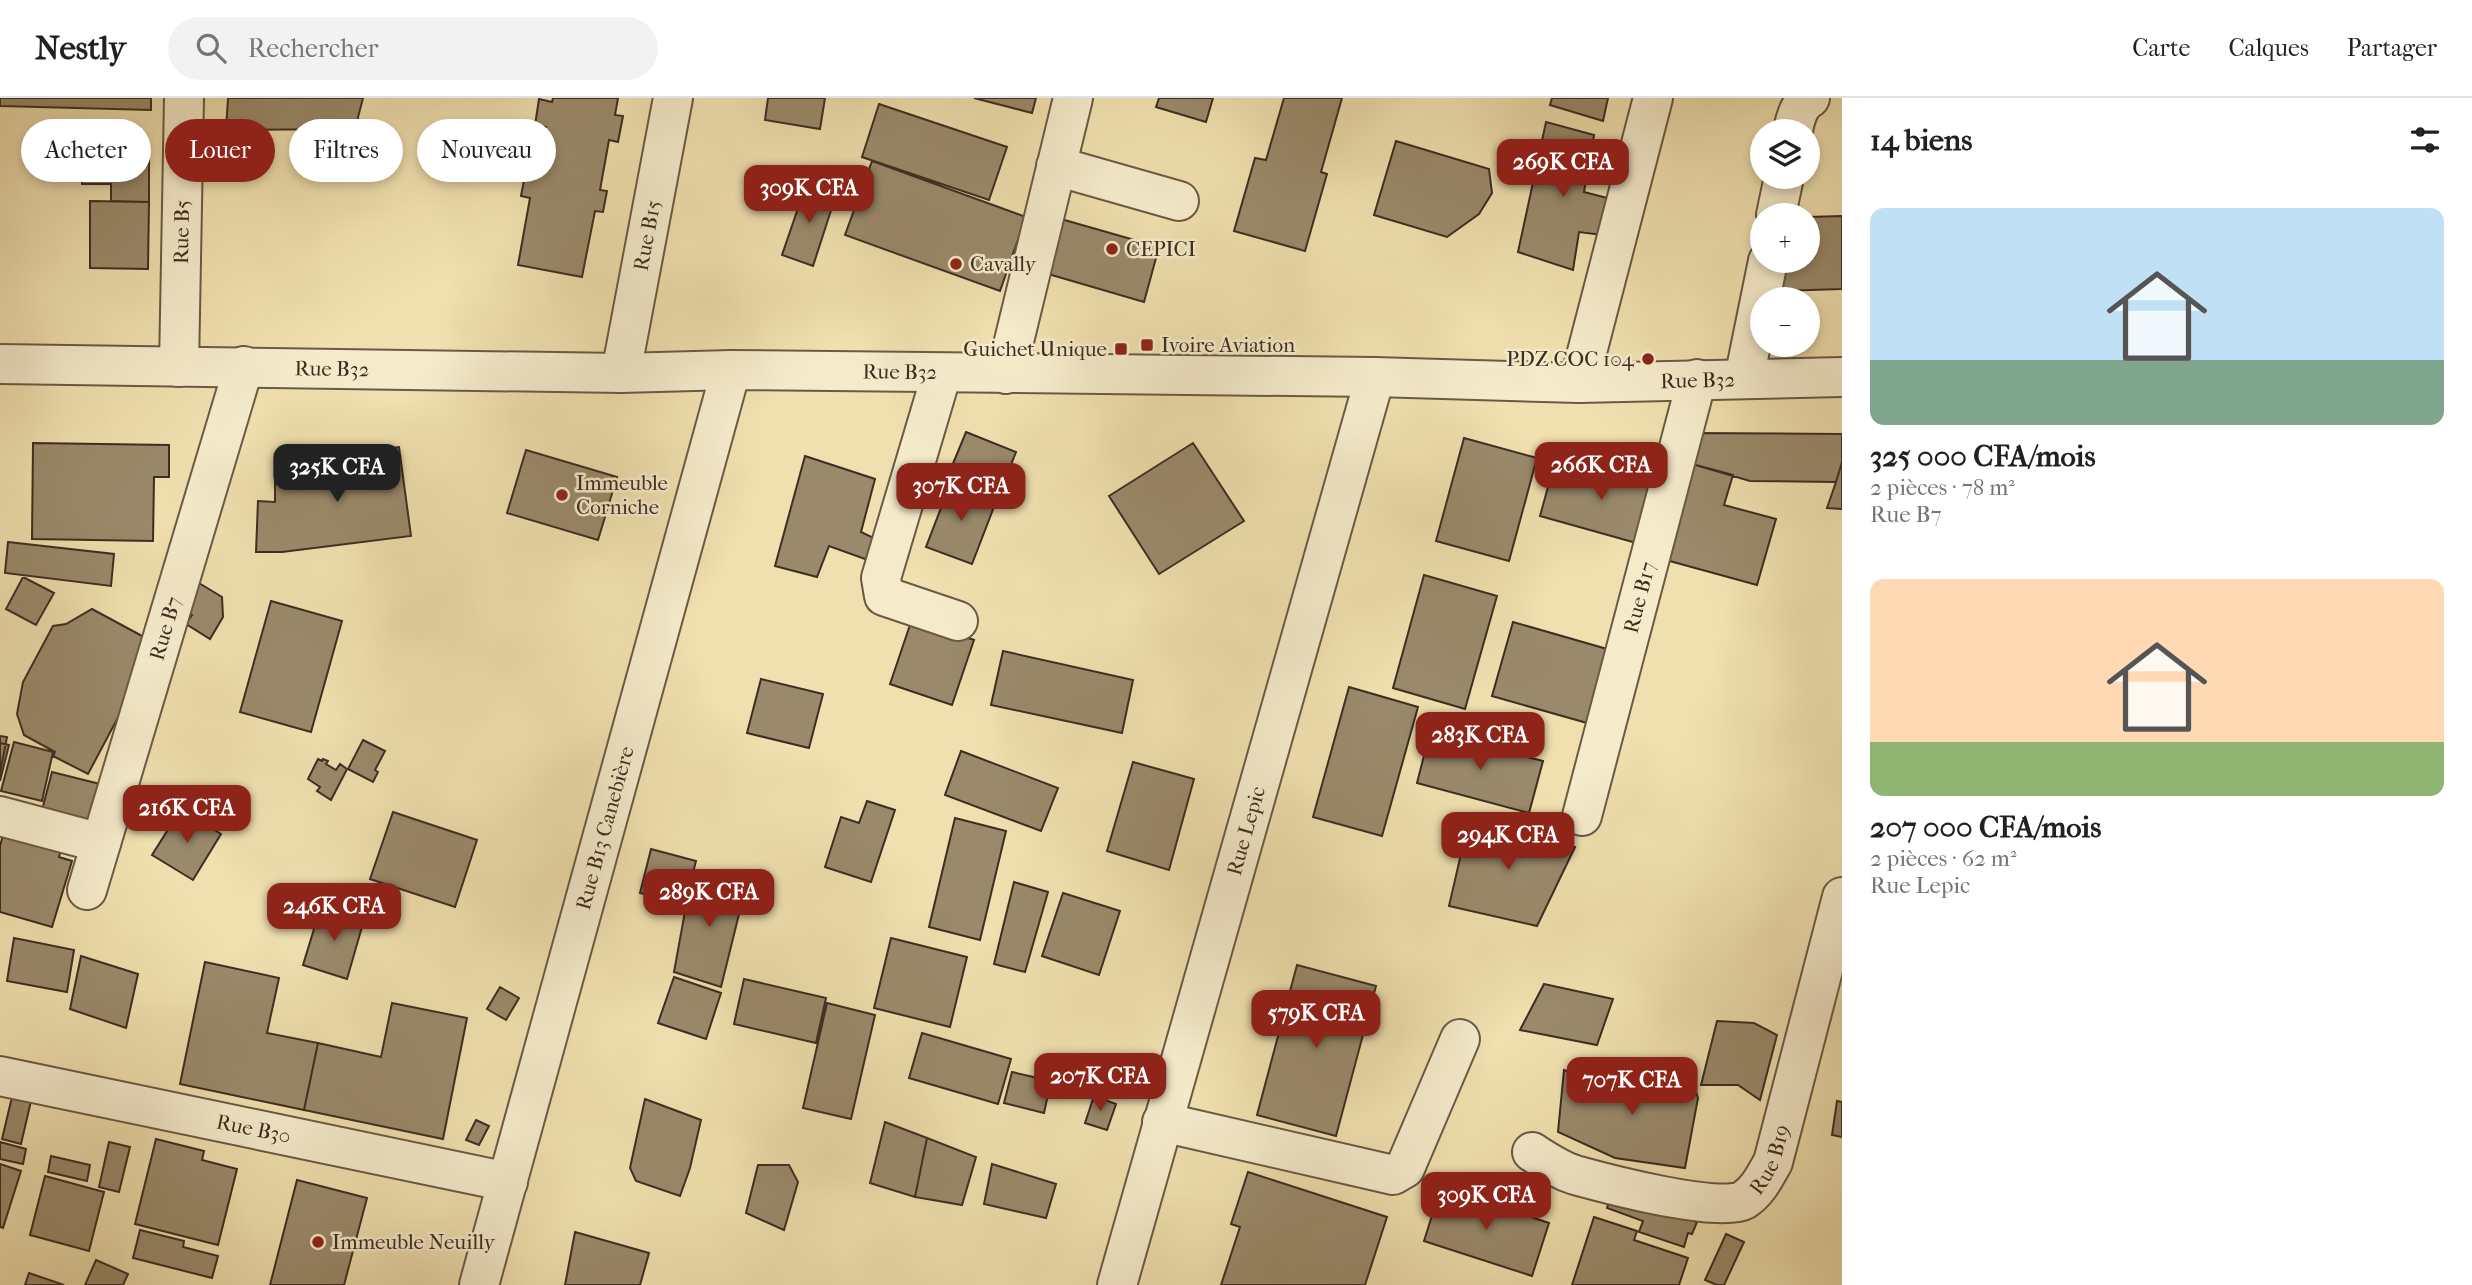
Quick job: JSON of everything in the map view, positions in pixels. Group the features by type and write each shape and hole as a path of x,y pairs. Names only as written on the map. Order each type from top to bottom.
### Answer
{"street":[{"name":"Rue B5","path":"179,367 184,98"},
{"name":"Rue B15","path":"621,373 673,98"},
{"path":"1006,374 1073,98"},
{"path":"1579,383 1653,98"},
{"path":"1795,119 1805,101 1810,98"},
{"path":"1056,166 1179,201"},
{"path":"1744,379 1766,273"},
{"name":"Rue B32","path":"0,364 621,373 731,370 1375,377 1579,383 1842,377"},
{"name":"Rue B7","path":"87,890 244,366"},
{"name":"Rue B13 Canebière","path":"479,1285 731,370"},
{"path":"942,373 881,579 884,596 958,621"},
{"name":"Rue Lepic","path":"1117,1285 1375,377"},
{"name":"Rue B17","path":"1582,816 1697,379"},
{"path":"0,816 101,843"},
{"name":"Rue B19","path":"1532,1152 1573,1174 1678,1199 1717,1204 1742,1202 1759,1186 1773,1161 1842,897"},
{"path":"1162,1122 1393,1175 1405,1168 1460,1039"},
{"name":"Rue B30","path":"0,1076 508,1182"}],"building":[{"path":"0,98 151,98 151,110 0,106"},
{"path":"228,98 363,98 358,119 289,119 289,130 275,130 275,119 227,119"},
{"path":"553,98 618,98 615,115 623,116 618,142 609,140 600,190 607,191 603,212 595,211 582,277 518,265 530,198 521,196 524,182 556,182 556,119 536,119 539,99 552,102"},
{"path":"768,98 825,98 820,129 765,120"},
{"path":"974,98 1036,98 1032,113"},
{"path":"1159,98 1213,98 1206,122 1156,107"},
{"path":"1284,98 1342,98 1321,172 1327,174 1305,251 1234,231 1255,158 1266,160"},
{"path":"1552,98 1608,98 1603,121 1550,105"},
{"path":"879,104 1007,147 989,200 862,157"},
{"path":"1546,122 1594,135 1584,192 1615,200 1610,236 1579,232 1573,270 1518,252"},
{"path":"1396,141 1489,169 1492,193 1479,214 1447,237 1374,215"},
{"path":"872,161 1026,217 1000,291 845,235"},
{"path":"149,182 149,202 111,201 111,184 82,184"},
{"path":"806,185 836,195 813,266 782,255"},
{"path":"90,201 149,202 148,269 90,268"},
{"path":"1842,216 1842,289 1779,287 1778,273 1820,273 1820,217"},
{"path":"1054,217 1159,247 1144,302 1038,271"},
{"path":"966,432 1016,452 997,499 947,478"},
{"path":"1689,433 1842,434 1842,462 1836,482 1750,481 1692,464"},
{"path":"1464,438 1537,458 1509,561 1436,541"},
{"path":"33,443 169,445 169,477 154,477 153,541 32,539"},
{"path":"1193,443 1244,521 1159,574 1109,496"},
{"path":"399,447 411,536 282,552 256,552 258,501 275,502 275,472 322,473 318,464 337,461 336,455"},
{"name":"Immeuble Corniche","path":"526,450 617,477 598,540 507,513"},
{"path":"805,456 875,479 861,532 882,542 876,563 829,546 817,577 775,566"},
{"path":"1556,458 1663,488 1647,546 1540,516"},
{"path":"1842,462 1842,509 1827,508 1836,482"},
{"path":"1692,464 1733,475 1724,505 1776,519 1757,585 1666,560"},
{"path":"951,482 997,499 972,564 926,547"},
{"path":"8,542 114,554 111,586 5,573"},
{"path":"1424,575 1497,596 1465,709 1393,688"},
{"path":"23,577 54,593 36,625 6,609"},
{"path":"199,583 222,597 223,617 210,639 186,624 192,615 183,609"},
{"path":"271,601 342,621 311,732 240,712"},
{"path":"92,609 157,644 88,774 53,756 55,752 24,735 17,714 23,682 53,626 66,624"},
{"path":"912,619 974,640 952,705 890,684"},
{"path":"1513,622 1614,651 1594,725 1492,696"},
{"path":"1003,651 1133,680 1122,733 991,705"},
{"path":"761,679 823,694 809,748 747,733"},
{"path":"1349,687 1418,707 1382,836 1313,817"},
{"path":"1430,732 1543,761 1529,813 1417,783"},
{"path":"0,736 7,737 0,773"},
{"path":"363,740 385,751 375,770 378,772 373,782 348,769"},
{"path":"14,742 53,752 42,801 1,791"},
{"path":"0,743 9,745 0,781"},
{"path":"961,751 1058,788 1041,831 945,795"},
{"path":"318,759 328,761 326,764 336,770 340,764 347,769 331,800 317,791 320,787 308,779"},
{"path":"1133,762 1194,779 1169,870 1107,851"},
{"path":"52,772 108,786 97,825 42,810"},
{"path":"867,801 895,810 871,882 825,867 841,817 859,823"},
{"path":"181,809 221,834 193,880 152,855"},
{"path":"393,812 477,840 455,907 370,879"},
{"path":"1470,815 1575,847 1537,926 1449,906"},
{"path":"955,818 1006,831 980,940 929,927"},
{"path":"5,828 62,845 59,857 72,861 52,927 0,912 0,846"},
{"path":"651,849 696,861 685,904 640,893"},
{"path":"692,873 746,886 721,987 674,972"},
{"path":"1014,882 1048,892 1025,972 994,964"},
{"path":"1063,893 1120,911 1099,975 1042,956"},
{"path":"321,906 364,920 347,979 303,965"},
{"path":"14,938 74,950 67,992 7,981"},
{"path":"891,938 967,957 950,1027 874,1008"},
{"path":"81,956 138,974 126,1028 70,1009"},
{"path":"205,962 279,978 267,1033 318,1043 304,1110 180,1084"},
{"path":"1297,965 1376,986 1336,1136 1257,1115"},
{"path":"674,977 721,993 706,1039 658,1023"},
{"path":"744,979 826,998 816,1043 734,1024"},
{"path":"1544,984 1613,999 1597,1045 1520,1030"},
{"path":"500,987 519,998 506,1020 487,1009"},
{"path":"392,1003 467,1018 443,1139 304,1110 318,1043 381,1057"},
{"path":"827,1003 875,1015 851,1119 803,1108"},
{"path":"1717,1021 1754,1023 1777,1035 1760,1100 1738,1085 1701,1085"},
{"path":"922,1033 1011,1059 998,1104 909,1078"},
{"path":"1649,1067 1691,1075 1698,1098 1685,1168 1615,1158 1558,1132 1564,1070 1638,1094"},
{"path":"1012,1072 1051,1081 1044,1113 1004,1103"},
{"path":"1094,1096 1116,1104 1107,1130 1085,1123"},
{"path":"12,1097 31,1101 21,1144 2,1139"},
{"path":"645,1099 701,1120 690,1168 680,1196 636,1181 630,1168"},
{"path":"1837,1101 1842,1102 1842,1137 1832,1135"},
{"path":"476,1120 489,1126 479,1145 466,1140"},
{"path":"885,1122 927,1138 915,1197 870,1183"},
{"path":"927,1138 976,1157 962,1205 915,1197"},
{"path":"156,1139 204,1151 202,1160 237,1169 218,1245 135,1224"},
{"path":"0,1142 26,1149 23,1164 0,1159"},
{"path":"109,1142 130,1147 119,1192 99,1187"},
{"path":"51,1156 90,1165 87,1181 48,1172"},
{"path":"0,1164 21,1171 3,1228 0,1227"},
{"path":"992,1164 1056,1184 1046,1218 984,1204"},
{"path":"758,1165 789,1165 798,1182 784,1230 746,1213"},
{"path":"1248,1172 1387,1217 1365,1285 1221,1285 1240,1227 1231,1224"},
{"path":"45,1176 104,1192 89,1251 30,1235"},
{"name":"Immeuble Neuilly","path":"297,1180 367,1198 344,1285 270,1285"},
{"path":"1441,1187 1549,1223 1532,1276 1424,1241"},
{"path":"1612,1193 1697,1222 1692,1234 1688,1233 1684,1247 1639,1232 1643,1221 1607,1208"},
{"path":"1594,1217 1637,1231 1634,1240 1688,1258 1679,1285 1572,1285"},
{"path":"140,1230 184,1241 183,1247 218,1256 212,1278 133,1258"},
{"path":"575,1232 649,1253 640,1285 565,1285"},
{"path":"1726,1234 1744,1242 1724,1285 1717,1285 1705,1280"},
{"path":"96,1260 128,1274 123,1285 85,1285"},
{"path":"29,1273 64,1285 25,1285"}],"place":[{"name":"CEPICI","path":"1112,249"},
{"name":"Cavally","path":"956,264"},
{"name":"Ivoire Aviation","path":"1147,345"},
{"name":"Guichet Unique","path":"1121,349"},
{"name":"PDZ COC 104","path":"1648,359"},
{"name":"Immeuble Corniche","path":"562,495"},
{"name":"Immeuble Neuilly","path":"318,1242"}]}
